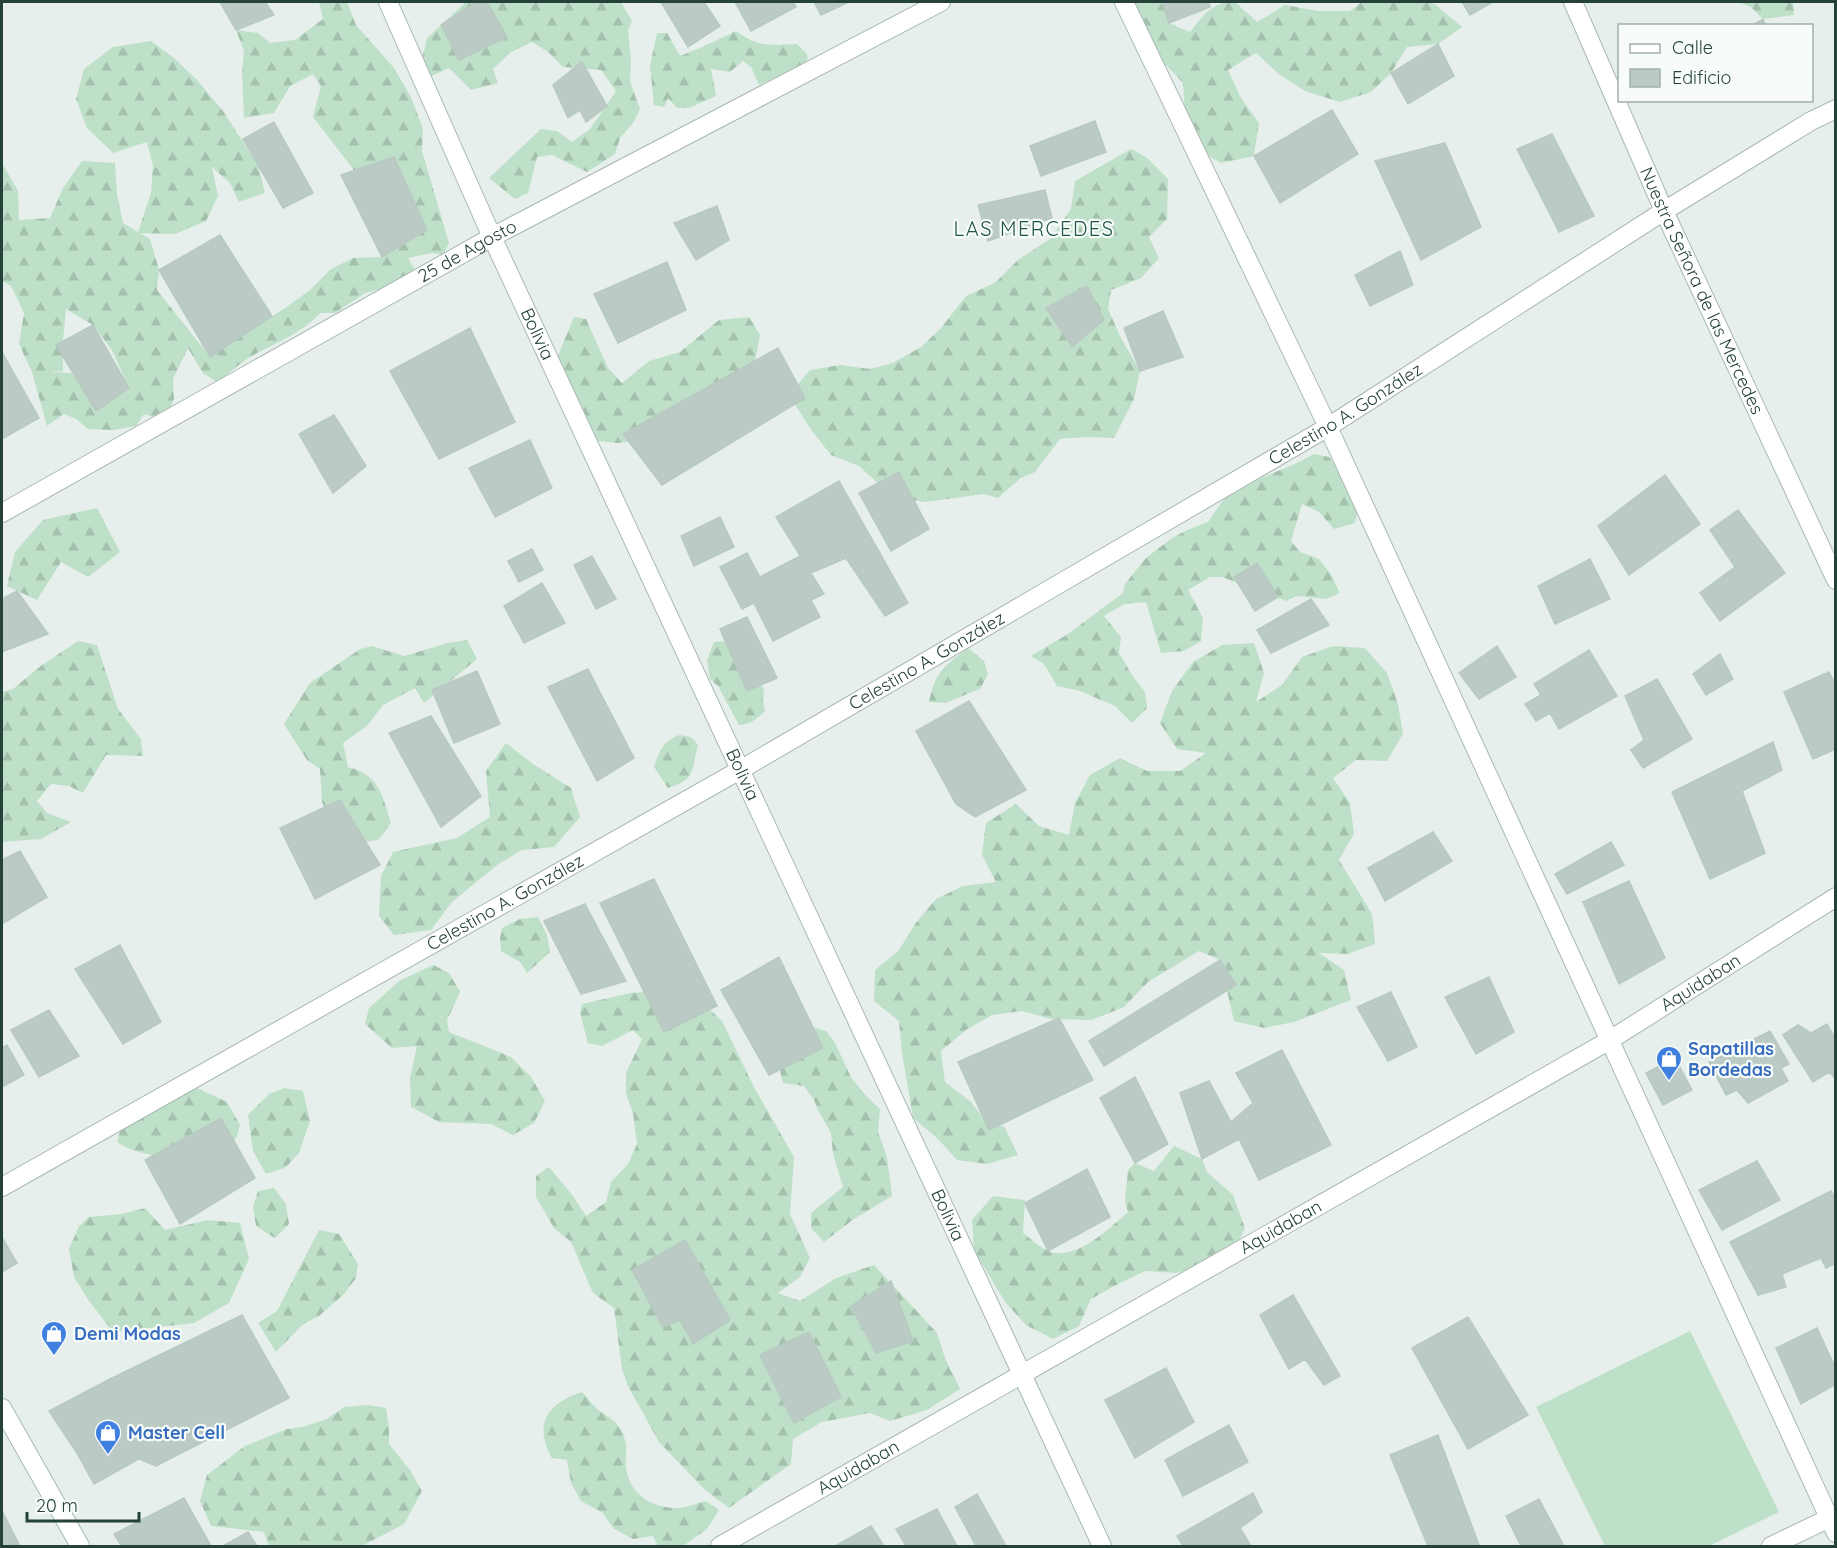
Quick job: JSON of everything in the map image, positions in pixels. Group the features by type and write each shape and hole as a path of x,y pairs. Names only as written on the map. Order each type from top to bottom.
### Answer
{"street":[{"name":"Bolivia","path":"388,2 492,237 1102,1546"},
{"name":"25 de Agosto","path":"2,513 492,237 941,2"},
{"path":"1124,2 1328,427 1833,1522 1771,1546"},
{"name":"Nuestra Señora de las Mercedes","path":"1573,2 1664,211 1836,580"},
{"name":"Celestino A. González","path":"2,1187 740,770 1328,427 1664,211 1811,121 1836,109"},
{"name":"Aquidaban","path":"720,1546 1610,1040 1836,897"},
{"path":"2,1408 80,1546"}],"green space":[{"path":"319,2 347,2 356,25 394,68 411,97 423,129 422,151 449,243 443,255 432,253 408,258 415,270 384,288 365,293 335,313 320,313 296,332 247,359 217,382 203,373 188,348 173,379 174,399 165,420 144,414 136,426 114,430 88,429 76,419 64,414 47,426 32,372 19,344 24,313 11,286 2,281 2,163 18,191 19,220 50,218 63,188 82,161 115,163 117,194 123,223 138,232 151,193 153,166 147,142 113,153 87,128 76,99 84,69 113,47 151,41 174,58 197,80 223,111 258,165 265,193 239,202 230,183 212,167 218,196 206,221 175,234 140,233 150,239 159,270 157,290 210,357 310,290 331,269 353,258 382,257 410,222 360,178 313,117 321,86 313,74 290,86 274,113 244,118 242,71 244,51 236,30 258,33 270,43 295,40 323,19","holes":["66,309 93,325 112,350 129,388 96,411 72,373 50,372 63,371"]},
{"path":"466,2 621,2 632,21 628,30 631,60 630,81 640,109 633,123 620,138 615,154 587,172 552,155 537,157 528,193 515,199 489,178 541,129 557,131 572,142 590,129 616,91 601,70 563,67 548,52 532,42 511,52 493,69 498,83 471,90 449,68 423,80 421,63 427,38"},
{"path":"1130,2 1162,2 1169,23 1190,32 1214,7 1235,2 1257,22 1285,5 1318,11 1350,11 1362,2 1429,2 1436,5 1462,27 1438,44 1407,47 1391,73 1371,92 1340,102 1305,91 1280,75 1256,53 1228,70 1241,98 1259,123 1254,156 1221,163 1195,148 1185,114 1183,83 1162,61"},
{"path":"1739,2 1793,2 1794,15 1763,19 1751,7"},
{"path":"736,31 758,43 797,44 807,54 808,65 759,85 751,67 743,61 730,72 711,69 716,96 689,108 677,108 668,98 664,107 654,105 650,66 657,33 667,33 680,56"},
{"path":"1131,149 1146,157 1168,179 1167,219 1149,237 1159,258 1141,278 1111,290 1108,309 1140,371 1134,399 1114,438 1060,439 1035,472 1021,478 998,498 984,494 925,502 892,496 859,466 831,455 812,431 789,395 810,370 840,365 870,369 893,363 921,347 941,328 966,296 996,282 1018,260 1050,239 1071,209 1075,181"},
{"path":"574,317 586,319 608,368 622,383 649,361 680,352 719,320 749,317 760,335 753,373 646,440 617,443 598,441 573,412 557,358"},
{"path":"1314,454 1329,457 1360,498 1355,523 1334,529 1319,512 1302,504 1291,541 1300,552 1319,559 1330,573 1340,593 1326,599 1297,596 1286,601 1222,577 1210,577 1188,590 1203,618 1201,641 1184,651 1161,653 1146,602 1124,604 1104,616 1121,637 1119,653 1145,692 1147,708 1132,723 1115,706 1080,691 1057,686 1044,664 1031,656 1068,634 1123,593 1125,584 1146,558 1172,538 1208,522 1224,499 1257,480"},
{"path":"97,508 120,552 88,577 61,562 37,600 7,586 15,552 43,520"},
{"path":"467,640 477,659 424,703 415,688 383,705 367,726 343,743 348,767 367,775 373,781 382,795 391,823 378,840 348,844 329,830 322,801 320,769 307,760 284,724 310,683 360,649 372,646 404,656"},
{"path":"78,641 97,645 118,709 141,739 143,756 106,755 83,793 69,786 51,784 37,801 47,813 71,822 41,839 2,842 2,692 13,689 42,665"},
{"path":"725,641 764,689 765,711 754,721 739,725 718,686 710,679 707,660 714,642"},
{"path":"1254,643 1264,673 1256,702 1282,685 1302,657 1333,646 1365,648 1387,673 1398,704 1403,734 1387,761 1356,760 1333,778 1350,803 1354,834 1339,860 1372,914 1375,944 1348,954 1319,953 1344,970 1351,1000 1294,1022 1264,1028 1234,1021 1220,960 1199,951 1148,982 1124,1007 1092,1020 1051,1019 1022,1011 992,1015 966,1030 941,1051 945,1082 970,1101 990,1126 1004,1126 1018,1155 987,1164 957,1160 937,1138 913,1118 899,1021 874,1001 875,970 899,950 915,924 936,899 963,886 996,882 982,855 986,823 1016,804 1039,826 1069,835 1075,803 1090,775 1120,758 1147,771 1180,771 1206,753 1177,749 1160,723 1172,691 1193,662 1222,645"},
{"path":"968,648 984,661 988,674 980,689 945,703 929,702 942,670"},
{"path":"679,735 691,737 698,745 691,773 684,781 668,788 654,767 662,748 669,740"},
{"path":"506,743 533,764 571,788 580,817 554,847 522,850 497,865 452,902 431,930 394,935 379,916 381,876 393,852 457,838 490,817 486,771"},
{"path":"538,917 547,935 550,952 527,973 520,962 501,951 500,938 502,928 520,919"},
{"path":"433,965 449,973 460,992 447,1020 449,1032 511,1057 531,1077 545,1101 534,1123 513,1135 491,1124 439,1122 411,1107 410,1078 417,1046 392,1048 365,1024 369,1008 399,981"},
{"path":"688,989 722,1021 754,1087 794,1157 790,1214 810,1258 800,1277 778,1293 800,1301 836,1278 874,1265 937,1333 945,1358 960,1389 927,1410 890,1421 870,1413 822,1422 793,1439 791,1464 729,1508 705,1490 659,1442 628,1386 622,1369 614,1308 593,1293 571,1242 554,1228 536,1197 536,1176 549,1167 586,1216 606,1202 611,1182 628,1164 637,1144 633,1113 626,1094 626,1073 642,1039 633,1030 602,1046 588,1043 580,1013 582,1004 631,993"},
{"path":"807,1025 826,1031 834,1041 851,1077 880,1109 878,1132 887,1157 892,1196 854,1219 824,1242 811,1228 811,1213 843,1187 833,1154 831,1133 804,1086 783,1083 777,1058"},
{"path":"188,1084 227,1102 240,1125 237,1136 226,1154 156,1156 129,1149 117,1142 124,1117"},
{"path":"284,1088 303,1091 310,1121 299,1153 285,1168 266,1174 253,1151 248,1115 269,1094"},
{"path":"1174,1146 1202,1159 1207,1172 1233,1195 1245,1228 1232,1254 1205,1266 1176,1273 1145,1271 1091,1299 1079,1326 1053,1339 1026,1325 1005,1302 974,1250 972,1220 993,1196 1025,1200 1023,1233 1046,1250 1057,1253 1079,1248 1101,1235 1128,1212 1125,1201 1128,1170 1135,1163 1154,1171"},
{"path":"274,1188 286,1204 289,1224 275,1238 256,1226 253,1207 258,1191"},
{"path":"145,1208 165,1230 208,1220 240,1223 249,1259 229,1303 194,1323 113,1332 74,1277 69,1249 79,1226 89,1217 122,1214"},
{"path":"319,1230 339,1234 358,1264 356,1278 344,1294 319,1316 303,1324 276,1352 258,1323 277,1311"},
{"path":"1690,1331 1779,1512 1709,1546 1605,1546 1536,1407"},
{"path":"582,1392 621,1430 626,1445 628,1477 637,1492 651,1503 669,1508 679,1508 706,1501 719,1510 707,1529 683,1546 658,1546 653,1536 633,1539 614,1529 603,1513 581,1501 571,1483 567,1460 552,1458 546,1446 544,1426 552,1409 560,1402"},
{"path":"368,1405 386,1408 389,1444 410,1470 422,1491 404,1524 362,1546 269,1546 264,1532 211,1526 200,1501 207,1475 245,1446 287,1429 327,1419 344,1407"}],"building":[{"path":"220,2 265,2 274,15 236,30"},
{"path":"476,2 487,2 507,37 459,60 441,25"},
{"path":"661,2 704,2 720,26 688,47"},
{"path":"735,2 793,2 796,7 751,31"},
{"path":"814,2 849,2 821,15"},
{"path":"1162,2 1209,2 1210,7 1169,23"},
{"path":"1462,2 1493,2 1470,15"},
{"path":"1763,19 1765,24 1754,24"},
{"path":"1438,44 1454,76 1408,104 1391,73"},
{"path":"582,62 607,106 586,122 580,110 568,118 553,85"},
{"path":"1332,110 1358,154 1280,203 1254,156"},
{"path":"1095,121 1106,152 1041,176 1030,146"},
{"path":"274,122 313,193 283,208 243,139"},
{"path":"1552,134 1594,216 1559,232 1517,149"},
{"path":"1445,143 1481,227 1421,260 1375,161"},
{"path":"394,157 427,230 382,257 341,175"},
{"path":"1045,190 1052,218 988,241 978,205"},
{"path":"717,206 729,240 696,260 674,223"},
{"path":"220,235 272,316 210,357 159,270"},
{"path":"1400,251 1413,285 1370,306 1355,275"},
{"path":"667,262 686,310 618,343 594,294"},
{"path":"1087,286 1104,320 1072,347 1046,308"},
{"path":"1163,311 1183,357 1140,371 1124,328"},
{"path":"93,325 129,388 96,411 56,345"},
{"path":"470,328 515,422 439,459 390,371"},
{"path":"778,348 805,398 662,485 623,434"},
{"path":"2,352 39,418 2,439"},
{"path":"334,415 366,466 333,493 299,434"},
{"path":"530,440 552,488 495,517 469,468"},
{"path":"899,472 929,529 891,551 859,493"},
{"path":"1665,475 1700,524 1629,575 1598,526"},
{"path":"839,481 908,603 885,616 846,558 811,573 776,517"},
{"path":"1738,510 1785,573 1720,621 1700,593 1735,567 1710,530"},
{"path":"720,517 734,547 694,566 681,536"},
{"path":"532,549 543,570 519,582 508,561"},
{"path":"747,553 760,577 800,556 824,594 811,600 820,617 773,641 754,603 742,609 720,567"},
{"path":"592,556 616,599 596,609 574,565"},
{"path":"1590,559 1610,599 1555,624 1538,586"},
{"path":"1257,563 1278,597 1255,611 1234,577"},
{"path":"542,583 565,623 524,643 504,606"},
{"path":"17,591 48,634 2,652 2,599"},
{"path":"1311,599 1329,625 1271,653 1257,630"},
{"path":"747,617 777,678 747,691 720,629"},
{"path":"1497,646 1516,677 1479,699 1459,673"},
{"path":"1589,650 1617,696 1559,729 1550,713 1536,721 1525,704 1541,695 1534,684"},
{"path":"1720,654 1733,679 1706,695 1693,674"},
{"path":"588,669 634,758 597,781 548,687"},
{"path":"477,671 500,724 454,743 432,690"},
{"path":"1829,672 1836,686 1836,749 1813,759 1784,692"},
{"path":"1657,679 1692,739 1643,768 1631,750 1644,740 1625,696"},
{"path":"969,701 1026,790 975,817 956,804 916,731"},
{"path":"431,716 481,796 441,827 389,733"},
{"path":"1773,742 1782,770 1742,791 1765,853 1710,879 1672,792"},
{"path":"340,800 380,865 315,899 280,828"},
{"path":"1433,832 1452,861 1385,901 1368,868"},
{"path":"1611,842 1624,865 1567,894 1555,874"},
{"path":"20,851 47,897 2,924 2,860"},
{"path":"654,879 717,1006 664,1032 600,903"},
{"path":"1629,881 1665,958 1619,984 1583,902"},
{"path":"585,904 626,981 581,994 544,921"},
{"path":"120,945 161,1022 123,1044 75,969"},
{"path":"779,957 823,1048 769,1075 721,990"},
{"path":"1220,960 1236,985 1104,1066 1089,1041"},
{"path":"1489,977 1514,1032 1476,1054 1445,997"},
{"path":"1391,992 1417,1047 1388,1061 1357,1007"},
{"path":"49,1010 79,1056 39,1077 11,1030"},
{"path":"1059,1018 1093,1080 989,1130 958,1062"},
{"path":"1827,1024 1836,1040 1836,1079 1829,1072 1813,1082 1783,1035 1798,1025 1811,1033"},
{"path":"1770,1031 1789,1064 1781,1068 1788,1081 1748,1103 1737,1090 1726,1095 1709,1062"},
{"path":"7,1045 24,1075 2,1087 2,1048"},
{"path":"1282,1050 1331,1145 1259,1180 1239,1139 1202,1159 1180,1093 1209,1081 1231,1122 1253,1103 1236,1073"},
{"name":"Sapatillas Bordedas","path":"1675,1058 1692,1090 1663,1105 1646,1073"},
{"path":"1135,1077 1168,1144 1135,1163 1100,1098"},
{"path":"221,1118 255,1178 180,1224 145,1160"},
{"path":"1757,1161 1780,1200 1722,1230 1699,1190"},
{"path":"1087,1169 1110,1217 1048,1251 1025,1203"},
{"path":"1831,1191 1836,1200 1836,1263 1826,1268 1821,1258 1782,1274 1786,1287 1758,1295 1730,1242"},
{"path":"2,1237 17,1263 2,1272"},
{"path":"685,1240 730,1320 693,1344 680,1320 663,1327 632,1270"},
{"path":"891,1281 913,1341 876,1353 851,1306"},
{"path":"1293,1295 1340,1376 1324,1385 1305,1359 1289,1369 1260,1315"},
{"path":"242,1315 289,1398 156,1466 139,1459 122,1428 77,1453 49,1411 108,1380"},
{"path":"1468,1317 1528,1415 1468,1449 1412,1348"},
{"path":"1817,1328 1836,1369 1836,1384 1801,1404 1776,1348"},
{"path":"809,1332 841,1397 794,1423 760,1355"},
{"path":"1166,1368 1194,1422 1135,1458 1105,1400"},
{"path":"1229,1425 1248,1462 1183,1496 1165,1460"},
{"name":"Master Cell","path":"122,1428 139,1459 94,1484 77,1453"},
{"path":"1438,1435 1479,1545 1428,1546 1390,1455"},
{"path":"1253,1493 1262,1512 1240,1528 1251,1546 1183,1546 1177,1536"},
{"path":"977,1494 1006,1546 976,1546 955,1507"},
{"path":"184,1498 211,1546 120,1546 114,1534"},
{"path":"1539,1499 1564,1546 1521,1546 1506,1516"},
{"path":"937,1509 957,1546 906,1546 896,1529"},
{"path":"2,1511 20,1546 2,1546"},
{"path":"871,1526 884,1546 835,1546"},
{"path":"248,1532 257,1546 223,1546"}],"place":[{"name":"Sapatillas Bordedas","path":"1669,1082"},
{"name":"Demi Modas","path":"54,1357"},
{"name":"Master Cell","path":"108,1456"}],"district":[{"name":"LAS MERCEDES","path":"1034,229"}]}
